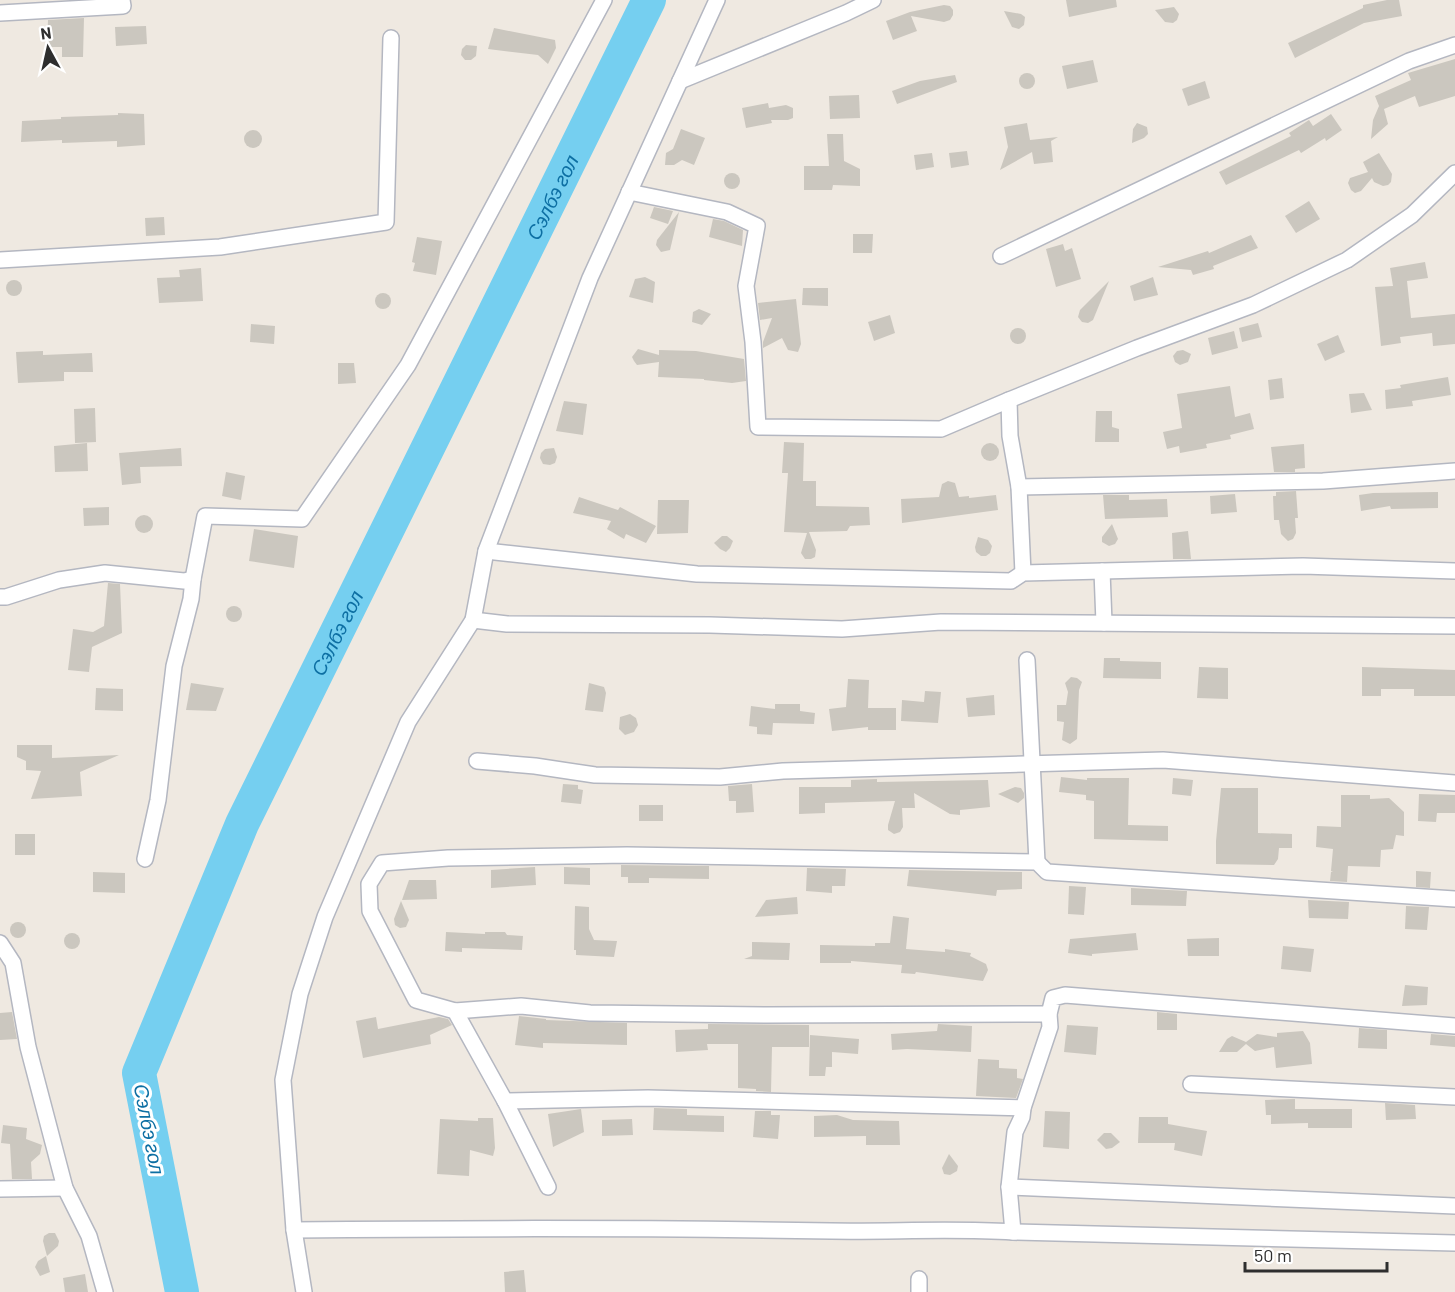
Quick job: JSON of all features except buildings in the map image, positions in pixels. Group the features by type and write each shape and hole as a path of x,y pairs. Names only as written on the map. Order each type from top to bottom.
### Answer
{"street":[{"path":"0,13 123,6 122,0"},
{"path":"145,859 158,800 174,666 192,599 205,516 302,519 408,365 604,0"},
{"path":"304,1292 294,1230 283,1080 300,993 326,917 408,722 472,620 486,551 590,278 717,0"},
{"path":"680,81 873,0"},
{"path":"0,260 220,247 386,222 391,38"},
{"path":"1001,256 1409,61 1455,45"},
{"path":"629,192 727,212 757,226 746,286 753,342 758,428 941,429 1137,348 1253,305 1347,260 1412,215 1455,173"},
{"path":"1009,400 1010,436 1018,487 1023,573"},
{"path":"1018,487 1323,481 1455,471"},
{"path":"486,551 697,574 1011,582 1023,573 1303,566 1455,571"},
{"path":"1102,571 1104,623"},
{"path":"0,597 58,580 105,573 184,581 194,579"},
{"path":"472,620 507,624 843,628 941,622 1455,626"},
{"path":"1027,660 1037,862 1047,872 1455,899"},
{"path":"477,761 535,766 595,775 720,777 783,771 1163,760 1455,783"},
{"path":"1037,862 627,855 448,858 382,863 369,884 370,911 416,1000 455,1011 521,1006 590,1013 1049,1014"},
{"path":"0,943 13,963 28,1047 65,1188 89,1236 105,1292"},
{"path":"1013,1232 1009,1187 1015,1132 1022,1117 1050,1027 1049,1014 1053,998 1065,995 1455,1026"},
{"path":"455,1011 506,1101 548,1187"},
{"path":"1191,1084 1455,1097"},
{"path":"506,1101 648,1098 1023,1108"},
{"path":"1009,1187 1455,1206"},
{"path":"0,1190 65,1188"},
{"path":"294,1230 614,1227 861,1232 965,1229 1455,1243"}],"waterway":[{"name":"Сэлбэ гол","path":"182,1292 139,1073 242,824 649,0"}]}
